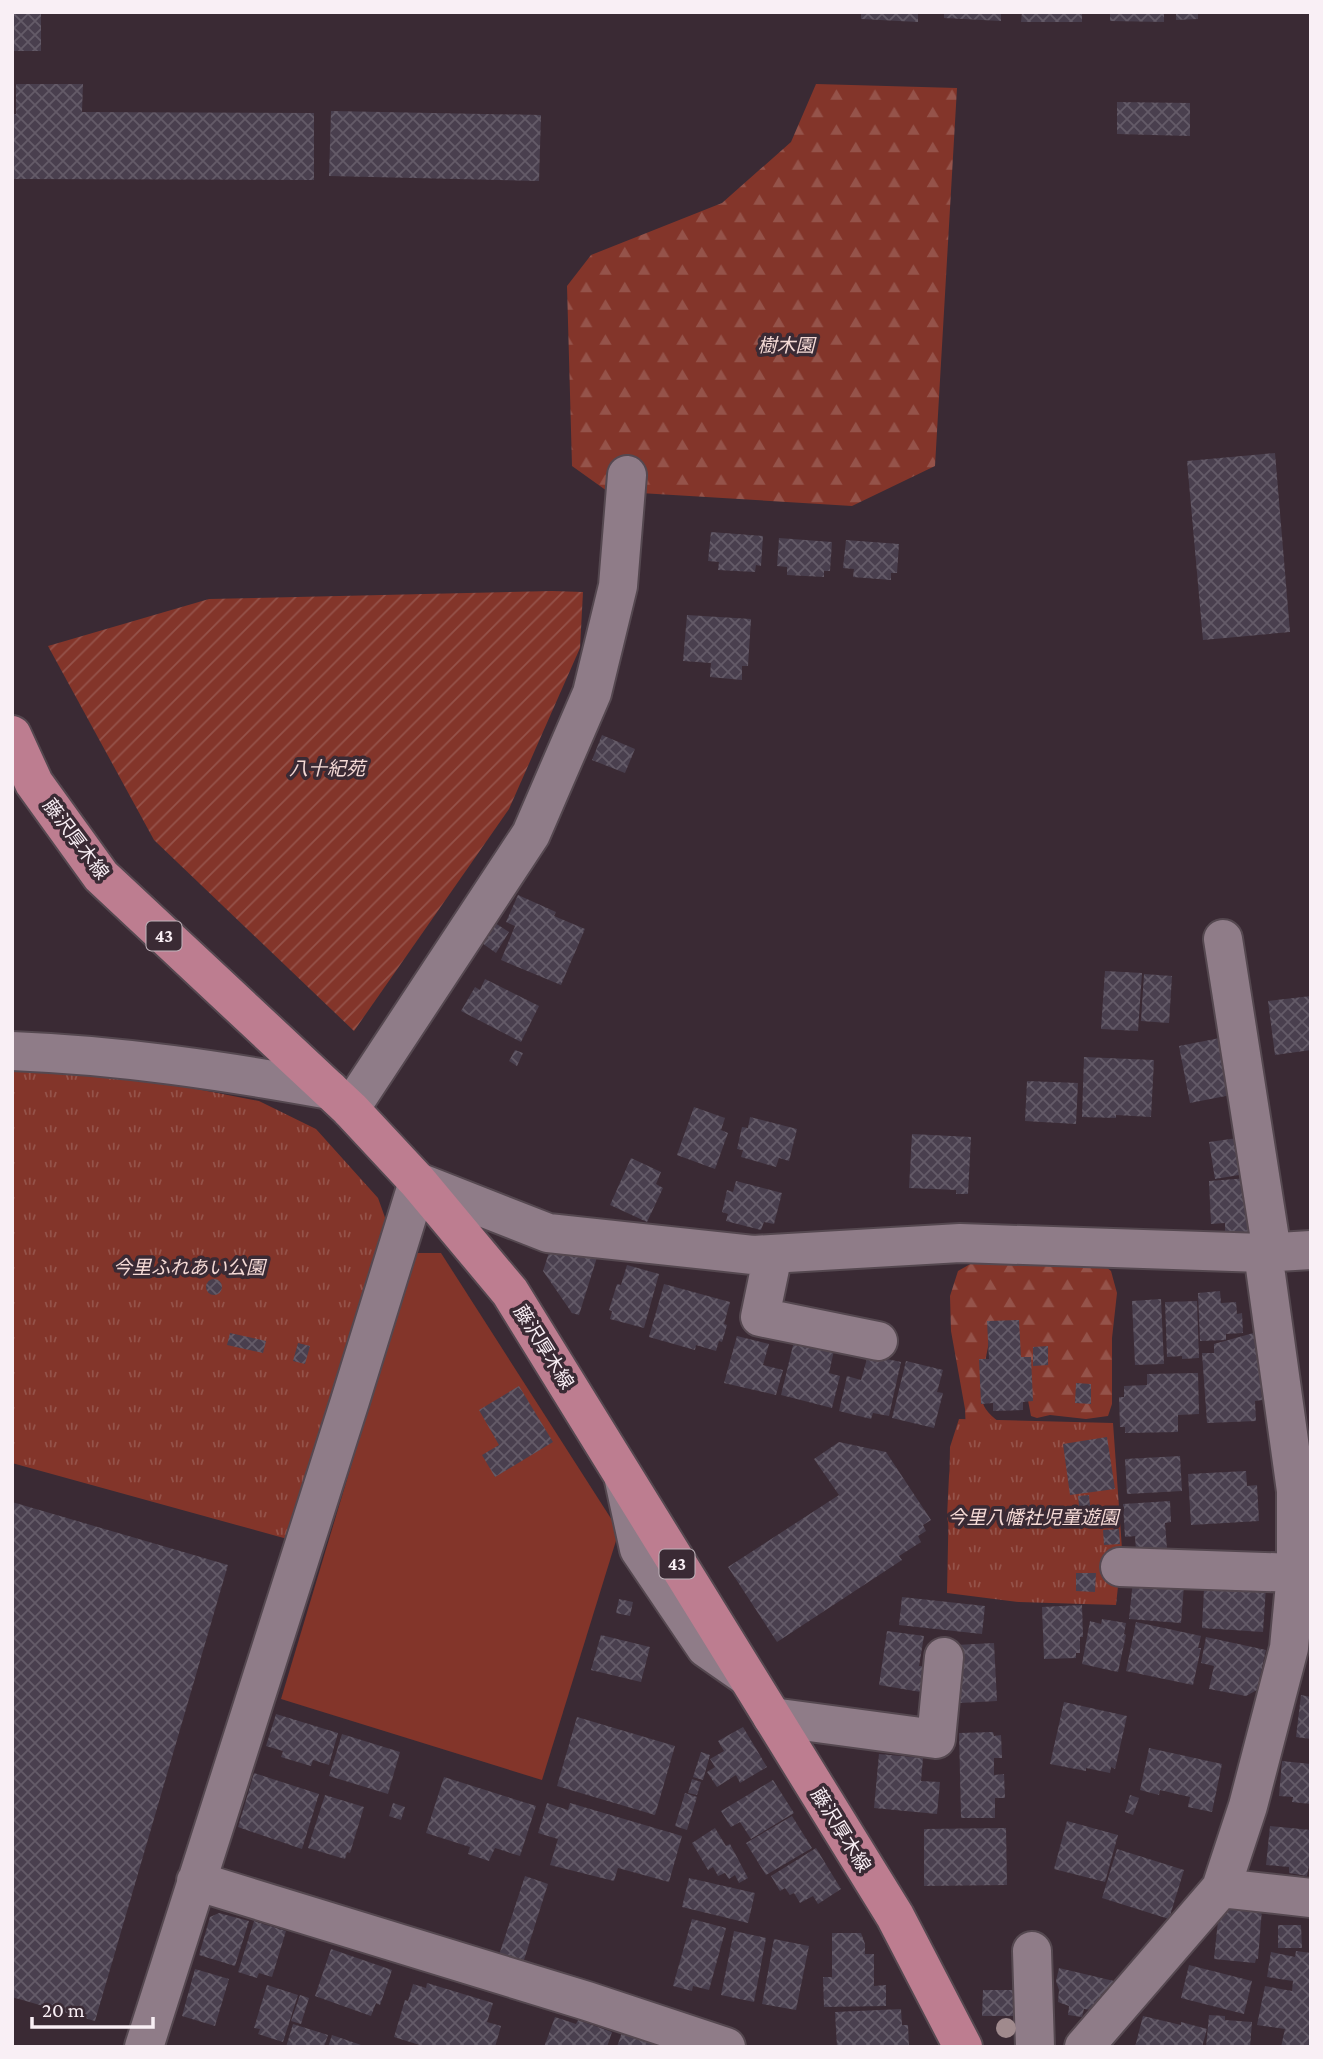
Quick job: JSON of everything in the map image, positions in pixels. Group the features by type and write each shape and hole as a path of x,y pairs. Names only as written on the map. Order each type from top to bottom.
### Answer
{"main road":[{"name":"藤沢厚木線","path":"12,735 34,783 101,876 340,1100 418,1182 510,1292 895,1916 963,2047"}],"street":[{"path":"12,1051 208,1070 340,1100 531,834 592,693 618,586 627,475"},
{"path":"1084,2047 1221,1888 1248,1806 1289,1648 1301,1563 1297,1491 1223,939"},
{"path":"144,2047 418,1182 548,1233 753,1255 960,1243 1267,1252 1311,1250"},
{"path":"773,1254 760,1317 878,1341"},
{"path":"1120,1567 1301,1563"},
{"path":"772,1717 936,1739 944,1657"},
{"path":"197,1881 587,2001 726,2047"},
{"path":"1221,1888 1311,1898"},
{"path":"1032,1951 1035,2047"}],"green space":[{"name":"樹木園","path":"816,84 957,88 935,466 852,506 607,491 572,466 567,286 591,255 722,203 791,142"},
{"name":"八十紀苑","path":"583,592 580,648 509,809 354,1031 154,840 48,646 209,599"},
{"name":"今里ふれあい公園","path":"12,1069 135,1077 259,1101 316,1129 378,1198 387,1223 291,1540 12,1463"},
{"path":"415,1253 441,1253 619,1531 542,1780 281,1699"},
{"path":"979,1259 1096,1259 1111,1271 1117,1293 1112,1338 1112,1404 1108,1416 1086,1419 1031,1416 1027,1395 990,1334 982,1381 982,1398 988,1413 1009,1429 954,1551 947,1517 949,1476 954,1451 966,1433 965,1409 951,1331 950,1296 958,1271"},
{"name":"今里八幡社児童遊園","path":"959,1419 1113,1423 1122,1549 1116,1605 1019,1602 947,1593 950,1447"}],"building":[{"path":"12,12 41,12 41,51 12,51"},
{"path":"861,12 918,12 918,22 861,19"},
{"path":"944,12 1001,12 1001,21 944,18"},
{"path":"1022,12 1082,12 1082,22 1021,22"},
{"path":"1110,12 1164,12 1164,22 1110,21"},
{"path":"1176,12 1198,12 1198,19 1176,20"},
{"path":"16,84 83,84 82,112 314,113 314,180 12,179 12,114 16,114"},
{"path":"1117,102 1190,103 1190,136 1117,134"},
{"path":"331,111 541,115 539,181 329,176"},
{"path":"1275,453 1290,632 1203,640 1187,461"},
{"path":"711,532 763,536 761,566 756,565 755,572 718,570 719,562 708,561"},
{"path":"779,538 832,542 830,571 824,571 824,577 787,575 787,567 777,566"},
{"path":"846,540 899,544 897,573 891,573 891,580 853,577 854,569 843,568"},
{"path":"687,615 751,619 748,666 742,666 742,680 710,677 711,663 683,661"},
{"path":"602,735 635,749 625,773 592,760"},
{"path":"518,895 556,912 554,916 585,929 561,985 501,960 515,926 506,922"},
{"path":"495,923 509,932 496,953 482,943"},
{"path":"1105,971 1142,973 1138,1031 1101,1029"},
{"path":"1144,974 1172,976 1169,1023 1141,1021"},
{"path":"485,979 539,1006 521,1042 461,1011 475,987 480,990"},
{"path":"1311,996 1311,1050 1275,1055 1268,1001"},
{"path":"1225,1037 1236,1094 1190,1103 1179,1046"},
{"path":"515,1050 523,1053 517,1066 509,1061"},
{"path":"1084,1057 1154,1060 1151,1117 1082,1117"},
{"path":"1027,1081 1078,1083 1076,1124 1025,1121"},
{"path":"694,1107 725,1118 721,1130 728,1133 715,1169 677,1155"},
{"path":"750,1117 797,1129 789,1161 779,1158 776,1167 741,1157 743,1150 737,1149 742,1127 748,1128"},
{"path":"912,1134 971,1137 968,1194 956,1194 956,1190 909,1188"},
{"path":"1245,1137 1251,1173 1215,1179 1209,1142"},
{"path":"631,1158 661,1172 656,1184 663,1188 647,1222 610,1205"},
{"path":"1249,1178 1252,1233 1225,1235 1225,1223 1211,1224 1209,1181"},
{"path":"736,1181 782,1193 774,1224 764,1222 761,1230 726,1221 728,1214 722,1212 727,1190 733,1192"},
{"path":"554,1237 599,1251 579,1315 572,1313 543,1271"},
{"path":"627,1265 659,1274 644,1328 610,1319 612,1311 609,1310 617,1284 621,1285"},
{"path":"211,1279 217,1279 222,1287 220,1293 211,1295 206,1290 206,1284"},
{"path":"664,1284 730,1302 724,1324 727,1325 716,1351 696,1345 695,1350 649,1337"},
{"path":"1220,1291 1221,1303 1236,1302 1237,1314 1242,1313 1243,1333 1226,1334 1226,1340 1200,1341 1198,1293"},
{"path":"1161,1299 1164,1364 1135,1365 1132,1301"},
{"path":"1197,1301 1199,1358 1167,1357 1165,1302"},
{"path":"1019,1320 1021,1357 1031,1357 1033,1401 1023,1402 1023,1410 993,1411 993,1403 981,1404 979,1359 989,1359 987,1321"},
{"path":"1257,1332 1262,1400 1255,1401 1256,1421 1207,1423 1202,1353 1214,1353 1214,1344"},
{"path":"230,1333 266,1341 263,1353 227,1345"},
{"path":"737,1336 769,1344 763,1365 783,1370 776,1395 724,1383"},
{"path":"795,1337 835,1346 829,1373 840,1376 832,1408 781,1395"},
{"path":"298,1343 310,1346 305,1364 293,1361"},
{"path":"1048,1346 1048,1365 1033,1366 1033,1347"},
{"path":"868,1355 901,1362 889,1416 873,1413 871,1419 839,1411 847,1376 861,1380"},
{"path":"906,1361 943,1370 937,1392 943,1393 934,1428 892,1418"},
{"path":"1198,1373 1199,1414 1178,1415 1178,1432 1125,1433 1125,1427 1120,1427 1119,1397 1124,1397 1124,1386 1147,1385 1147,1374"},
{"path":"1076,1383 1091,1384 1091,1404 1075,1403"},
{"path":"519,1386 553,1442 495,1477 482,1455 499,1445 479,1410"},
{"path":"1107,1437 1115,1489 1070,1495 1063,1444"},
{"path":"839,1442 886,1452 931,1520 923,1525 926,1531 918,1536 921,1542 899,1556 902,1560 777,1642 728,1567 839,1495 814,1459"},
{"path":"1180,1456 1182,1491 1127,1494 1125,1459"},
{"path":"1246,1471 1247,1486 1257,1485 1259,1521 1191,1525 1188,1474"},
{"path":"1089,1495 1092,1525 1081,1526 1078,1496"},
{"path":"1170,1501 1171,1522 1165,1523 1167,1549 1136,1551 1135,1536 1125,1537 1123,1504"},
{"path":"12,1502 228,1565 95,2021 12,1997"},
{"path":"1119,1529 1120,1544 1104,1545 1103,1530"},
{"path":"1076,1573 1096,1573 1095,1592 1076,1591"},
{"path":"1133,1581 1184,1585 1181,1623 1129,1619"},
{"path":"1266,1587 1263,1632 1202,1628 1204,1589"},
{"path":"902,1597 985,1606 982,1634 899,1625"},
{"path":"619,1599 633,1602 630,1616 616,1613"},
{"path":"1082,1605 1083,1637 1080,1637 1080,1653 1076,1653 1076,1658 1044,1659 1042,1607"},
{"path":"1102,1619 1126,1623 1118,1672 1082,1664 1090,1621 1101,1624"},
{"path":"1136,1622 1201,1636 1193,1685 1126,1671"},
{"path":"887,1631 924,1636 919,1666 925,1666 921,1692 879,1685"},
{"path":"601,1635 650,1647 641,1682 591,1670"},
{"path":"1206,1637 1266,1650 1257,1690 1246,1696 1209,1689 1214,1666 1201,1663"},
{"path":"994,1643 997,1701 960,1703 956,1645"},
{"path":"1301,1695 1311,1697 1311,1739 1296,1737"},
{"path":"1064,1702 1127,1716 1115,1769 1111,1767 1110,1773 1050,1764"},
{"path":"276,1714 338,1733 329,1765 313,1760 311,1766 281,1757 283,1751 266,1746"},
{"path":"577,1717 675,1746 655,1815 557,1786"},
{"path":"743,1727 767,1767 740,1783 736,1775 717,1787 707,1772 715,1767 710,1759 724,1751 718,1741"},
{"path":"993,1732 994,1736 1001,1735 1002,1758 994,1758 994,1775 1004,1774 1005,1798 995,1798 995,1818 961,1818 959,1733"},
{"path":"342,1734 400,1752 388,1794 329,1776"},
{"path":"1149,1748 1222,1764 1212,1812 1188,1807 1190,1797 1160,1790 1159,1795 1140,1790"},
{"path":"701,1752 710,1755 703,1780 693,1777"},
{"path":"879,1754 923,1758 921,1781 940,1782 937,1814 874,1808"},
{"path":"1282,1761 1311,1764 1311,1804 1292,1802 1293,1797 1279,1796"},
{"path":"254,1773 319,1794 302,1849 238,1827"},
{"path":"444,1777 536,1806 520,1856 495,1848 489,1861 468,1854 470,1847 426,1833"},
{"path":"692,1779 701,1782 697,1795 688,1793"},
{"path":"773,1780 794,1813 751,1839 740,1822 731,1827 721,1811"},
{"path":"685,1793 697,1797 687,1830 675,1826"},
{"path":"325,1795 364,1807 350,1853 347,1852 345,1859 308,1848"},
{"path":"1130,1795 1139,1798 1133,1815 1125,1812"},
{"path":"393,1803 405,1807 401,1820 389,1816"},
{"path":"547,1803 568,1810 570,1803 682,1836 669,1882 618,1868 614,1881 550,1865 558,1839 538,1833"},
{"path":"792,1816 812,1848 766,1875 746,1843"},
{"path":"1067,1821 1118,1835 1105,1882 1054,1869"},
{"path":"1270,1826 1311,1830 1307,1876 1289,1873 1289,1867 1266,1865"},
{"path":"715,1828 726,1846 730,1844 748,1878 739,1883 735,1875 729,1879 725,1873 718,1876 713,1867 708,1870 692,1843"},
{"path":"1006,1828 1007,1885 924,1886 924,1829"},
{"path":"816,1848 841,1889 818,1904 813,1896 800,1903 794,1893 790,1895 785,1888 780,1891 771,1876"},
{"path":"1117,1849 1184,1870 1169,1919 1102,1898"},
{"path":"525,1876 548,1884 523,1963 499,1955"},
{"path":"689,1878 755,1893 748,1923 682,1907"},
{"path":"1227,1906 1262,1909 1258,1959 1255,1963 1214,1959 1219,1911 1227,1912"},
{"path":"219,1913 249,1921 235,1966 199,1955 210,1917"},
{"path":"692,1919 726,1928 709,1990 693,1986 692,1991 673,1986"},
{"path":"254,1921 286,1931 272,1977 259,1973 257,1978 238,1972"},
{"path":"1278,1925 1301,1925 1302,1948 1278,1948"},
{"path":"734,1931 766,1938 754,2002 721,1995"},
{"path":"832,1933 861,1933 865,1954 874,1954 874,1986 886,1985 886,2006 824,2007 823,1977 832,1977"},
{"path":"774,1939 809,1946 796,2010 762,2004"},
{"path":"331,1949 392,1970 380,2005 376,2003 371,2016 315,1996"},
{"path":"1296,1951 1311,1953 1311,2047 1281,2047 1285,2029 1257,2025 1265,1986 1292,1991 1293,1981 1267,1977 1271,1952 1295,1957"},
{"path":"1189,1965 1252,1981 1244,2014 1181,1998"},
{"path":"1059,1968 1114,1981 1112,1997 1101,2011 1084,2009 1082,2017 1068,2015 1069,2006 1058,2002 1059,1990 1056,1981"},
{"path":"195,1969 229,1979 215,2026 182,2016"},
{"path":"427,1983 493,2003 487,2022 501,2026 495,2047 426,2047 394,2037 405,2000 408,2001 413,1984 426,1988"},
{"path":"267,1985 298,1995 283,2042 258,2034 260,2029 254,2028"},
{"path":"983,1990 1014,1990 1014,2016 982,2016"},
{"path":"300,1995 309,1998 301,2024 291,2021"},
{"path":"901,2009 902,2025 908,2025 909,2047 837,2047 835,2012"},
{"path":"1209,2015 1225,2016 1225,2020 1252,2022 1250,2047 1206,2047"},
{"path":"1143,2016 1207,2029 1202,2047 1135,2047"},
{"path":"555,2017 576,2024 578,2020 612,2032 607,2047 544,2047"},
{"path":"293,2024 328,2035 324,2047 286,2047"},
{"path":"622,2032 662,2046 662,2047 617,2047"},
{"path":"332,2035 364,2046 364,2047 328,2047"}]}
